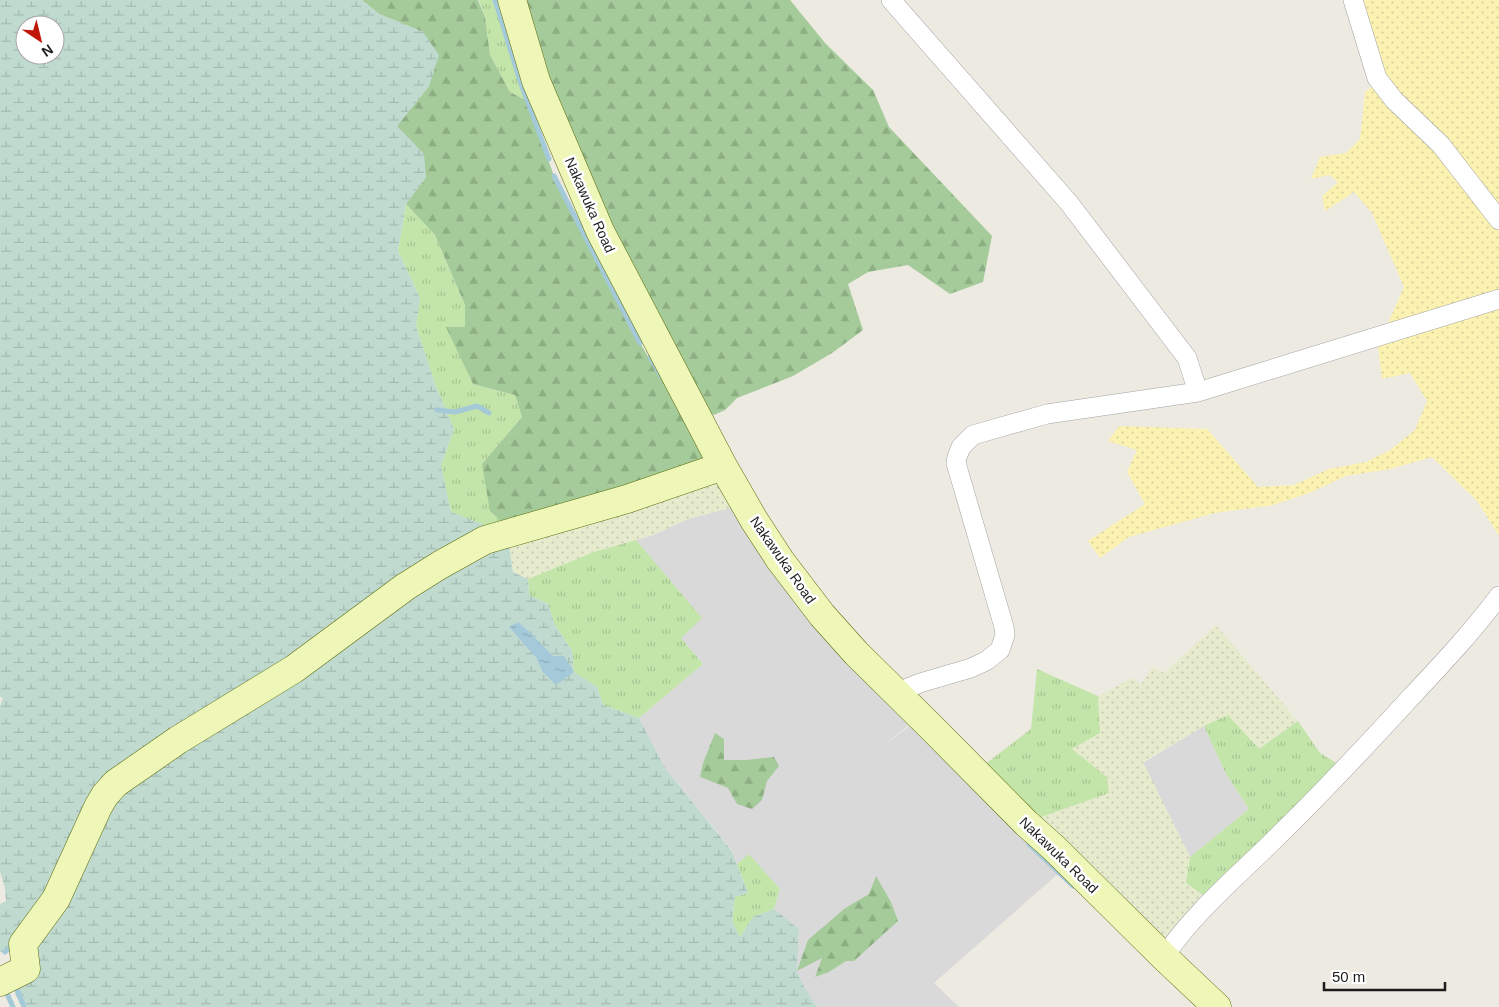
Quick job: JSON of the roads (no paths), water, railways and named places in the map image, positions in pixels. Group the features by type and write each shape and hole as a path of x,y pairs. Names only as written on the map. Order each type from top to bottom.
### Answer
{"main road":[{"name":"Nakawuka Road","path":"512,0 536,81 600,231 723,466 780,560 856,653 1026,823 1217,1007"},
{"path":"0,982 26,969 23,944 56,899 91,821 105,795 125,776 178,740 294,669 405,587 485,540 627,499 723,466"}],"street":[{"path":"892,0 1069,203 1187,358 1198,392"},
{"path":"1353,0 1377,78 1394,100 1441,145 1499,220"},
{"path":"896,693 971,668 994,655 1003,644 1004,627 956,463 958,453 967,440 973,436 1047,414 1198,392 1499,299"},
{"path":"1164,957 1178,936 1200,912 1316,798 1373,738 1470,632 1499,596"}],"water":[{"path":"518,622 553,656 564,656 574,672 556,685 542,671 537,659 509,627"}],"waterway":[{"path":"495,0 521,84 549,159"},
{"path":"554,176 640,343"},
{"path":"650,357 661,376"},
{"path":"437,410 455,412 477,406 489,413"},
{"path":"1029,844 1073,886"},
{"path":"5,952 14,944"},
{"path":"15,984 24,1007"},
{"path":"5,989 13,1007"}]}
